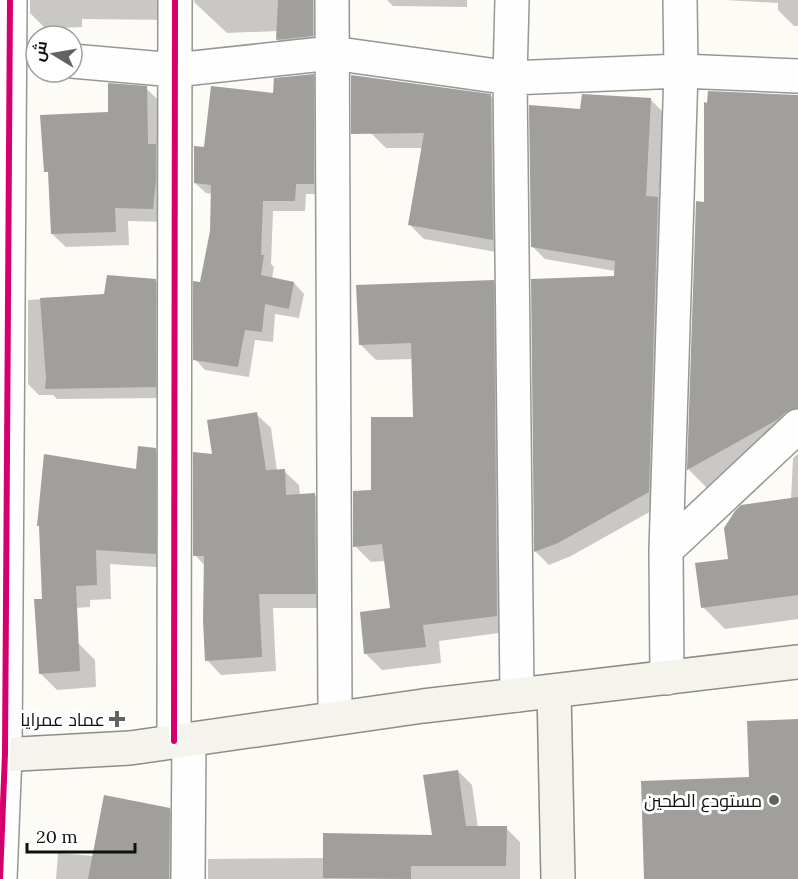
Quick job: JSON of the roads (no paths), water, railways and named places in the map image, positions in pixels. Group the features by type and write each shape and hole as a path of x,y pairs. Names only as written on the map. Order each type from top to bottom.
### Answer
{"main road":[{"path":"2,754 130,748 335,718 798,662"},
{"path":"554,691 558,879"}],"street":[{"path":"0,879 15,56 10,0"},
{"path":"175,0 182,740 188,879"},
{"path":"332,0 335,718"},
{"path":"512,0 510,78 517,695"},
{"path":"667,678 666,550 681,71 680,0"},
{"path":"84,62 175,70 332,53 510,78 681,71 798,76"},
{"path":"666,550 798,426"}],"place":[{"name":"عماد عمرايا","path":"117,719"},
{"name":"مستودع الطحين","path":"774,800"}]}
